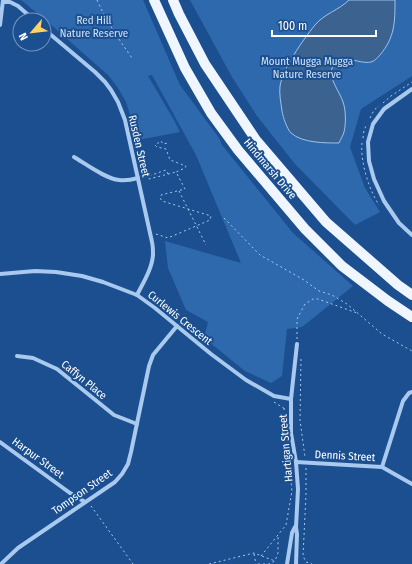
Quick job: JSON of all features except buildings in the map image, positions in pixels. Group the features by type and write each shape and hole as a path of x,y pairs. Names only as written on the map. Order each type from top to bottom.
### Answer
{"main road":[{"name":"Hindmarsh Drive","path":"154,0 185,68 211,113 238,150 305,229 342,266 388,301 412,317"},
{"name":"Hindmarsh Drive","path":"173,0 205,64 256,140 326,222 398,285 412,295"}],"street":[{"path":"0,25 3,1 10,2 18,6 25,12"},
{"name":"Rusden Street","path":"52,36 105,82 118,102 125,120 150,232 153,254 147,276 137,295"},
{"path":"412,89 384,109 372,124 368,142 369,161 374,179 384,201 399,222 412,235"},
{"path":"74,157 108,177 117,180 127,181 138,178"},
{"name":"Curlewis Crescent","path":"0,274 35,271 56,272 82,276 137,295 246,380 274,396 291,399"},
{"name":"Tompson Street","path":"1,564 18,548 115,482 122,474 128,464 132,452 149,366 153,355 177,326"},
{"name":"Hartigan Street","path":"296,564 298,489 296,462 291,433 291,399 297,344"},
{"name":"Caffyn Place","path":"17,356 33,358 57,369 114,415 137,424"},
{"path":"382,467 403,401 409,393 412,392"},
{"name":"Harpur Street","path":"0,442 70,493 86,501"},
{"name":"Dennis Street","path":"296,462 307,464 382,467 412,484"},
{"name":"Hartigan Street","path":"287,564 292,533 296,527"}],"path":[{"path":"98,0 103,14 114,33 132,58"},
{"path":"370,117 374,110 412,82"},
{"path":"367,124 364,130 362,161 376,201 380,206"},
{"path":"168,142 163,144 161,141 155,145 166,149 170,160 186,166 185,168 176,172 149,179 149,176 166,170 168,174"},
{"path":"150,232 168,238 210,220 211,216 162,201 160,198 161,195 185,189 176,172"},
{"path":"179,190 206,245"},
{"path":"224,218 260,255 304,280 319,291 332,295 347,304 382,334 412,351"},
{"path":"297,344 297,319 305,304 313,299 318,299 360,314"},
{"path":"296,355 302,359 300,420 307,464 303,556 306,562 312,564"},
{"path":"284,408 285,424"},
{"path":"261,556 286,525 292,491 288,455"},
{"path":"306,469 307,464"},
{"path":"86,501 133,564"},
{"path":"258,564 269,564 275,561 278,553 278,535"},
{"path":"209,564 254,553 275,561"},
{"path":"254,553 256,564"}],"green space":[{"name":"Red Hill Nature Reserve","path":"21,0 143,0 180,85 219,138 222,145 293,233 353,286 302,327 287,329 282,376 271,383 245,371 204,338 208,322 186,310 168,268 165,241 241,263 196,155 152,75 148,76 180,132 138,140 126,102 109,76 52,26 52,12 36,12"},
{"name":"Mount Mugga Mugga Nature Reserve","path":"190,0 412,0 412,76 361,109 350,147 365,188 380,212 355,225 295,164 257,116 232,77"}],"shaded area":[{"path":"349,0 395,0 393,29 389,42 374,61 366,62 344,59 335,63 332,68 332,76 342,98 345,113 344,132 339,143 307,141 291,133 284,120 280,95 282,79 294,54 315,25"}]}
